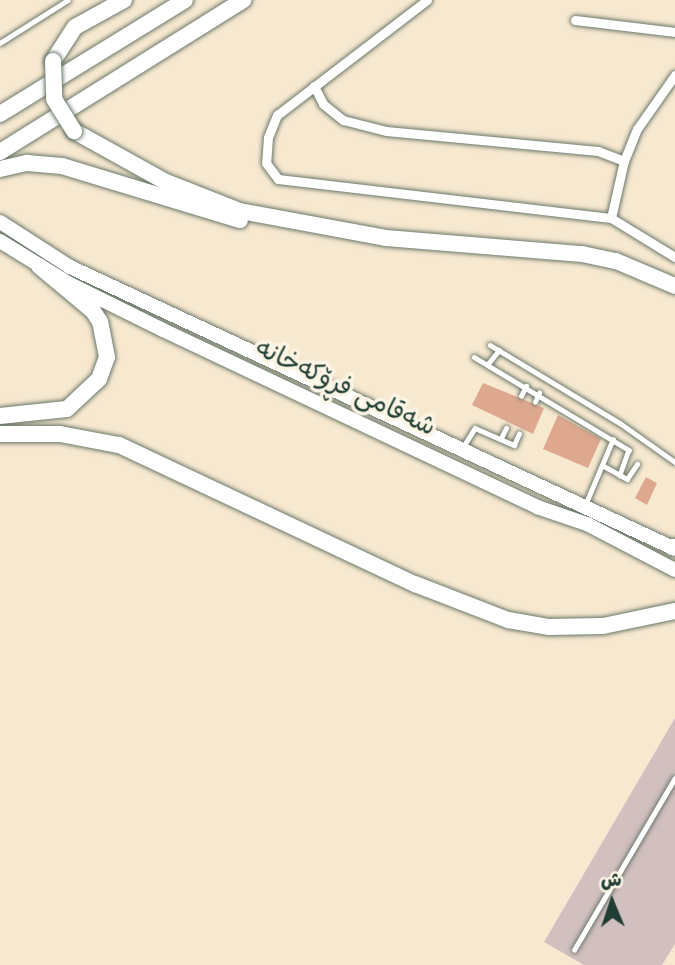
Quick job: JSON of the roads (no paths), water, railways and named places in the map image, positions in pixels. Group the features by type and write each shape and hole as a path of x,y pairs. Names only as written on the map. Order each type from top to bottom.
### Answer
{"highway":[{"path":"124,0 75,27 52,61 54,99 74,131 166,182 240,211 386,238"},
{"path":"0,114 185,0"},
{"path":"0,152 243,0"},
{"path":"0,169 51,164 201,211 272,227 582,254 617,261 675,286"},
{"path":"0,416 67,409 99,379 107,357 100,322 93,311 39,266"},
{"path":"0,434 60,434 119,445 415,584 509,620 550,627 603,626 675,611"}],"main road":[{"name":"شەقامی فڕۆکەخانە","path":"0,222 70,267 591,506 674,548"},
{"name":"شەقامی فڕۆکەخانە","path":"0,241 39,266 163,330 512,495 587,524 675,570"},
{"path":"587,524 591,506"}],"street":[{"path":"427,0 277,115 268,137 266,163 278,179 611,219 675,257"},
{"path":"575,20 675,32"},
{"path":"611,219 624,161 637,129 675,75"},
{"path":"314,86 323,104 343,120 387,131 598,151 624,161"}],"lane":[{"path":"0,43 68,0"},
{"path":"489,345 620,423 675,462"},
{"path":"487,365 499,350"},
{"path":"474,357 614,439 630,453 620,475"},
{"path":"521,396 526,386"},
{"path":"535,402 539,393"},
{"path":"463,447 475,428 514,445 519,434"},
{"path":"501,439 506,428"},
{"path":"591,506 602,465 614,439"},
{"path":"602,465 629,479 638,464"},
{"path":"573,950 674,781"}]}
